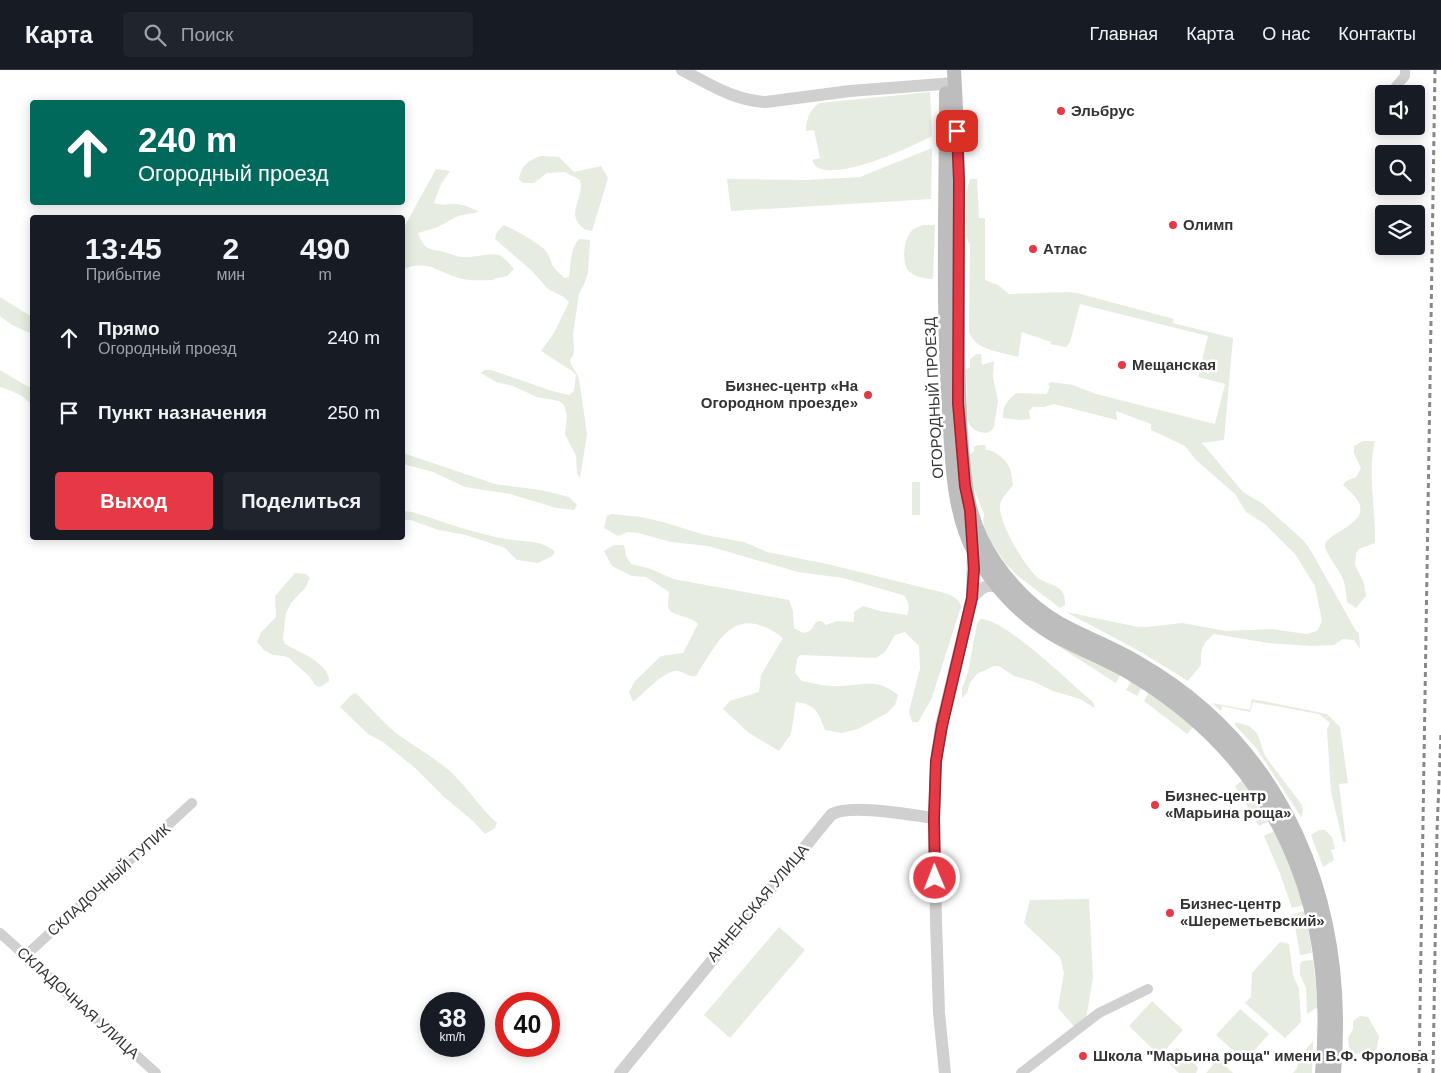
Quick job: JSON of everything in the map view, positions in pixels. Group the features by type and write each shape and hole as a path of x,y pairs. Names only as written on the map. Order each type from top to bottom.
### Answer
{"main road":[{"name":"ОГОРОДНЫЙ ПРОЕЗД","path":"950,76 959,181 958,403 965,486 970,510 983,542 1001,570 1000,583"},
{"name":"ОГОРОДНЫЙ ПРОЕЗД","path":"950,76 946,356 955,488 960,513 973,549 1000,583 1026,597 1059,623 1132,667"},
{"path":"1132,667 1214,736 1239,764 1254,784 1287,841 1297,863 1308,900 1320,955 1326,1018 1322,1073"},
{"path":"1132,667 1180,690 1208,712 1249,756 1297,833 1311,867 1327,928 1336,1016 1334,1073"}],"street":[{"path":"682,70 722,91 759,102 950,76"},
{"path":"1398,85 1405,76 1405,70"},
{"path":"945,1073 939,1013 934,818 936,761 942,726 972,595 973,549 970,510"},
{"path":"972,595 983,582 1000,583"},
{"name":"СКЛАДОЧНЫЙ ТУПИК","path":"25,956 192,803"},
{"name":"АННЕНСКАЯ УЛИЦА","path":"620,1073 831,815 836,812 853,809 934,818"},
{"name":"СКЛАДОЧНАЯ УЛИЦА","path":"0,933 156,1073"},
{"path":"1021,1073 1099,1013 1148,990"}],"shaded area":[{"path":"930,92 932,136 888,156 849,168 832,170 819,168 812,160 820,158 814,130 806,131 806,127 811,111 820,103"},
{"path":"932,148 931,199 731,211 727,179 805,180 860,177"},
{"path":"541,156 559,157 574,172 601,166 608,178 592,231 582,227 575,216 581,186 580,180 565,172 547,173 534,183 523,183 519,179 521,170 526,164 532,159"},
{"path":"436,169 450,171 441,184 434,203 461,205 479,212 458,216 438,227 418,233 423,243 428,248 461,257 499,255 514,269 507,276 494,280 463,279 420,265 405,269 405,225"},
{"path":"970,179 977,179 979,218 985,218 985,280 998,285 1009,294 1077,293 1174,319 1173,323 1233,338 1224,440 1202,443 1243,492 1263,504 1304,541 1356,631 1359,633 1360,649 1354,640 1343,639 1334,645 1312,646 1268,643 1214,634 1203,648 1201,665 1188,681 1141,652 1066,612 1138,627 1182,623 1226,631 1272,629 1306,634 1317,631 1322,621 1315,586 1295,554 1265,524 1246,512 1235,494 1196,460 1185,446 1151,430 1151,424 1116,411 1117,420 1054,404 1044,407 1033,407 1029,411 1030,419 1003,418 1003,410 1006,404 1016,393 1047,394 1050,386 1048,384 1051,382 1073,385 1096,394 1215,424 1225,384 1198,377 1208,336 1080,304 1070,342 1066,347 1050,344 1051,342 1022,332 1018,357 989,349 976,342 969,331 970,245 966,237 966,194"},
{"path":"503,225 541,246 547,253 554,268 564,278 569,277 574,246 580,239 590,240 588,273 579,294 573,334 574,350 570,360 579,379 587,434 580,478 577,473 576,456 565,434 567,417 564,405 559,401 537,397 513,386 496,382 481,373 485,370 491,370 569,395 574,391 576,375 541,351 554,333 569,302 564,297 548,289 532,271 495,239 496,234"},
{"path":"923,225 935,225 933,279 922,278 912,274 905,265 904,251 908,236 913,230"},
{"path":"0,297 30,316 30,333 12,325 0,316"},
{"path":"977,354 981,354 982,365 994,361 993,377 998,401 994,427 986,433 973,428 967,414 966,369 970,368 970,359"},
{"path":"0,370 30,388 30,404 22,396 0,387"},
{"path":"1363,441 1375,441 1372,479 1375,543 1359,549 1356,553 1355,565 1364,583 1366,596 1356,608 1347,602 1343,579 1327,553 1325,545 1332,536 1358,517 1360,510 1358,500 1343,485 1346,481 1356,477 1361,468 1354,453 1354,446"},
{"path":"985,445 986,450 997,454 1008,466 1013,485 1003,497 1000,505 1003,522 1019,553 1037,577 1056,586 1063,593 1065,605 1060,608 1018,576 1006,564 983,531 984,514 972,484 969,461 974,447"},
{"path":"405,454 495,484 541,490 569,497 577,505 574,510 557,508 510,494 465,487 433,472 405,465"},
{"path":"912,482 920,482 920,515 912,515"},
{"path":"405,511 488,535 541,544 555,552 552,556 538,563 517,560 505,548 466,535 438,530 411,520 405,520"},
{"path":"612,514 641,517 663,522 705,535 744,542 767,552 827,564 941,592 954,597 961,607 931,700 918,722 912,722 909,711 920,669 919,646 905,632 895,635 885,652 876,658 800,655 797,659 795,673 802,681 833,686 876,684 890,689 898,695 895,705 887,713 858,729 842,733 825,730 821,719 812,707 796,702 791,734 779,751 749,733 723,709 730,701 759,692 761,675 783,638 753,623 741,624 730,629 713,649 696,676 673,671 654,683 633,702 629,692 635,681 661,656 683,653 698,624 669,609 669,592 646,577 632,576 612,566 604,551 614,545 624,545 626,556 631,564 651,569 673,579 789,600 793,611 794,628 803,633 810,631 816,622 821,621 826,625 837,621 854,622 854,612 863,606 907,615 908,604 907,599 903,595 843,578 798,572 708,546 671,542 638,533 628,532 618,536 604,528 607,516"},
{"path":"295,573 306,574 310,578 305,588 291,603 286,613 283,639 285,644 319,663 324,669 329,681 320,687 315,685 309,676 289,658 273,655 264,650 257,642 261,632 276,617 275,596"},
{"path":"980,619 1005,629 1038,653 1093,702 1095,708 1080,699 1014,676 999,666 994,666 977,674 970,683 967,693 962,698 962,688 968,672 977,624"},
{"path":"1030,626 1121,674 1116,683 1047,639"},
{"path":"1132,680 1142,687 1137,696 1126,690"},
{"path":"1149,692 1194,726 1187,734 1144,701"},
{"path":"356,693 400,736 451,772 497,823 495,828 485,834 415,768 383,742 368,734 340,707 351,695"},
{"path":"1252,699 1327,714 1340,727 1348,783 1339,784 1346,842 1343,842 1331,792 1327,729 1330,723 1319,714 1253,702 1250,712 1222,706 1221,711 1212,703 1250,710"},
{"path":"1236,722 1249,726 1257,733 1265,756 1302,805 1301,817 1257,749 1235,725"},
{"path":"1243,780 1269,821 1259,826 1235,786"},
{"path":"1319,830 1325,830 1332,837 1335,849 1331,850 1334,860 1323,867 1311,835"},
{"path":"1275,831 1290,865 1303,905 1292,908 1264,836"},
{"path":"1089,899 1093,977 1086,1020 1076,1029 1058,1008 1064,973 1060,957 1024,923 1030,900"},
{"path":"1305,911 1312,953 1300,955 1293,914"},
{"path":"779,927 805,950 730,1038 704,1015"},
{"path":"1280,942 1289,944 1293,975 1299,989 1301,1022 1285,1038 1245,1003 1251,997 1252,973"},
{"path":"1313,960 1318,1009 1316,1008 1307,1014 1306,988 1300,975 1300,964 1302,961"},
{"path":"1152,1001 1183,1030 1160,1056 1129,1026"},
{"path":"1240,1009 1269,1034 1245,1061 1216,1035"},
{"path":"1360,1016 1368,1017 1379,1036 1376,1053 1350,1054 1348,1038 1353,1029 1353,1021"},
{"path":"1313,1041 1312,1073 1293,1073 1297,1068 1301,1055"},
{"path":"1177,1048 1196,1065 1198,1069 1196,1073 1179,1073 1168,1062 1167,1057"},
{"path":"1218,1059 1233,1073 1206,1073"}],"railway":[{"path":"1419,1073 1435,70"},
{"path":"1433,1073 1437,831 1441,733"}],"place":[{"name":"Эльбрус","path":"1061,111"},
{"name":"Олимп","path":"1173,225"},
{"name":"Атлас","path":"1033,249"},
{"name":"Мещанская","path":"1122,365"},
{"name":"Бизнес-центр «На Огородном проезде»","path":"868,395"},
{"name":"Бизнес-центр «Марьина роща»","path":"1155,805"},
{"name":"Бизнес-центр «Шереметьевский»","path":"1170,913"},
{"name":"Школа \"Марьина роща\" имени В.Ф. Фролова","path":"1083,1056"}],"route":[{"path":"935,878 934,818 936,761 942,726 972,598 974,569 970,510 965,486 958,403 959,181 957,131"}]}
